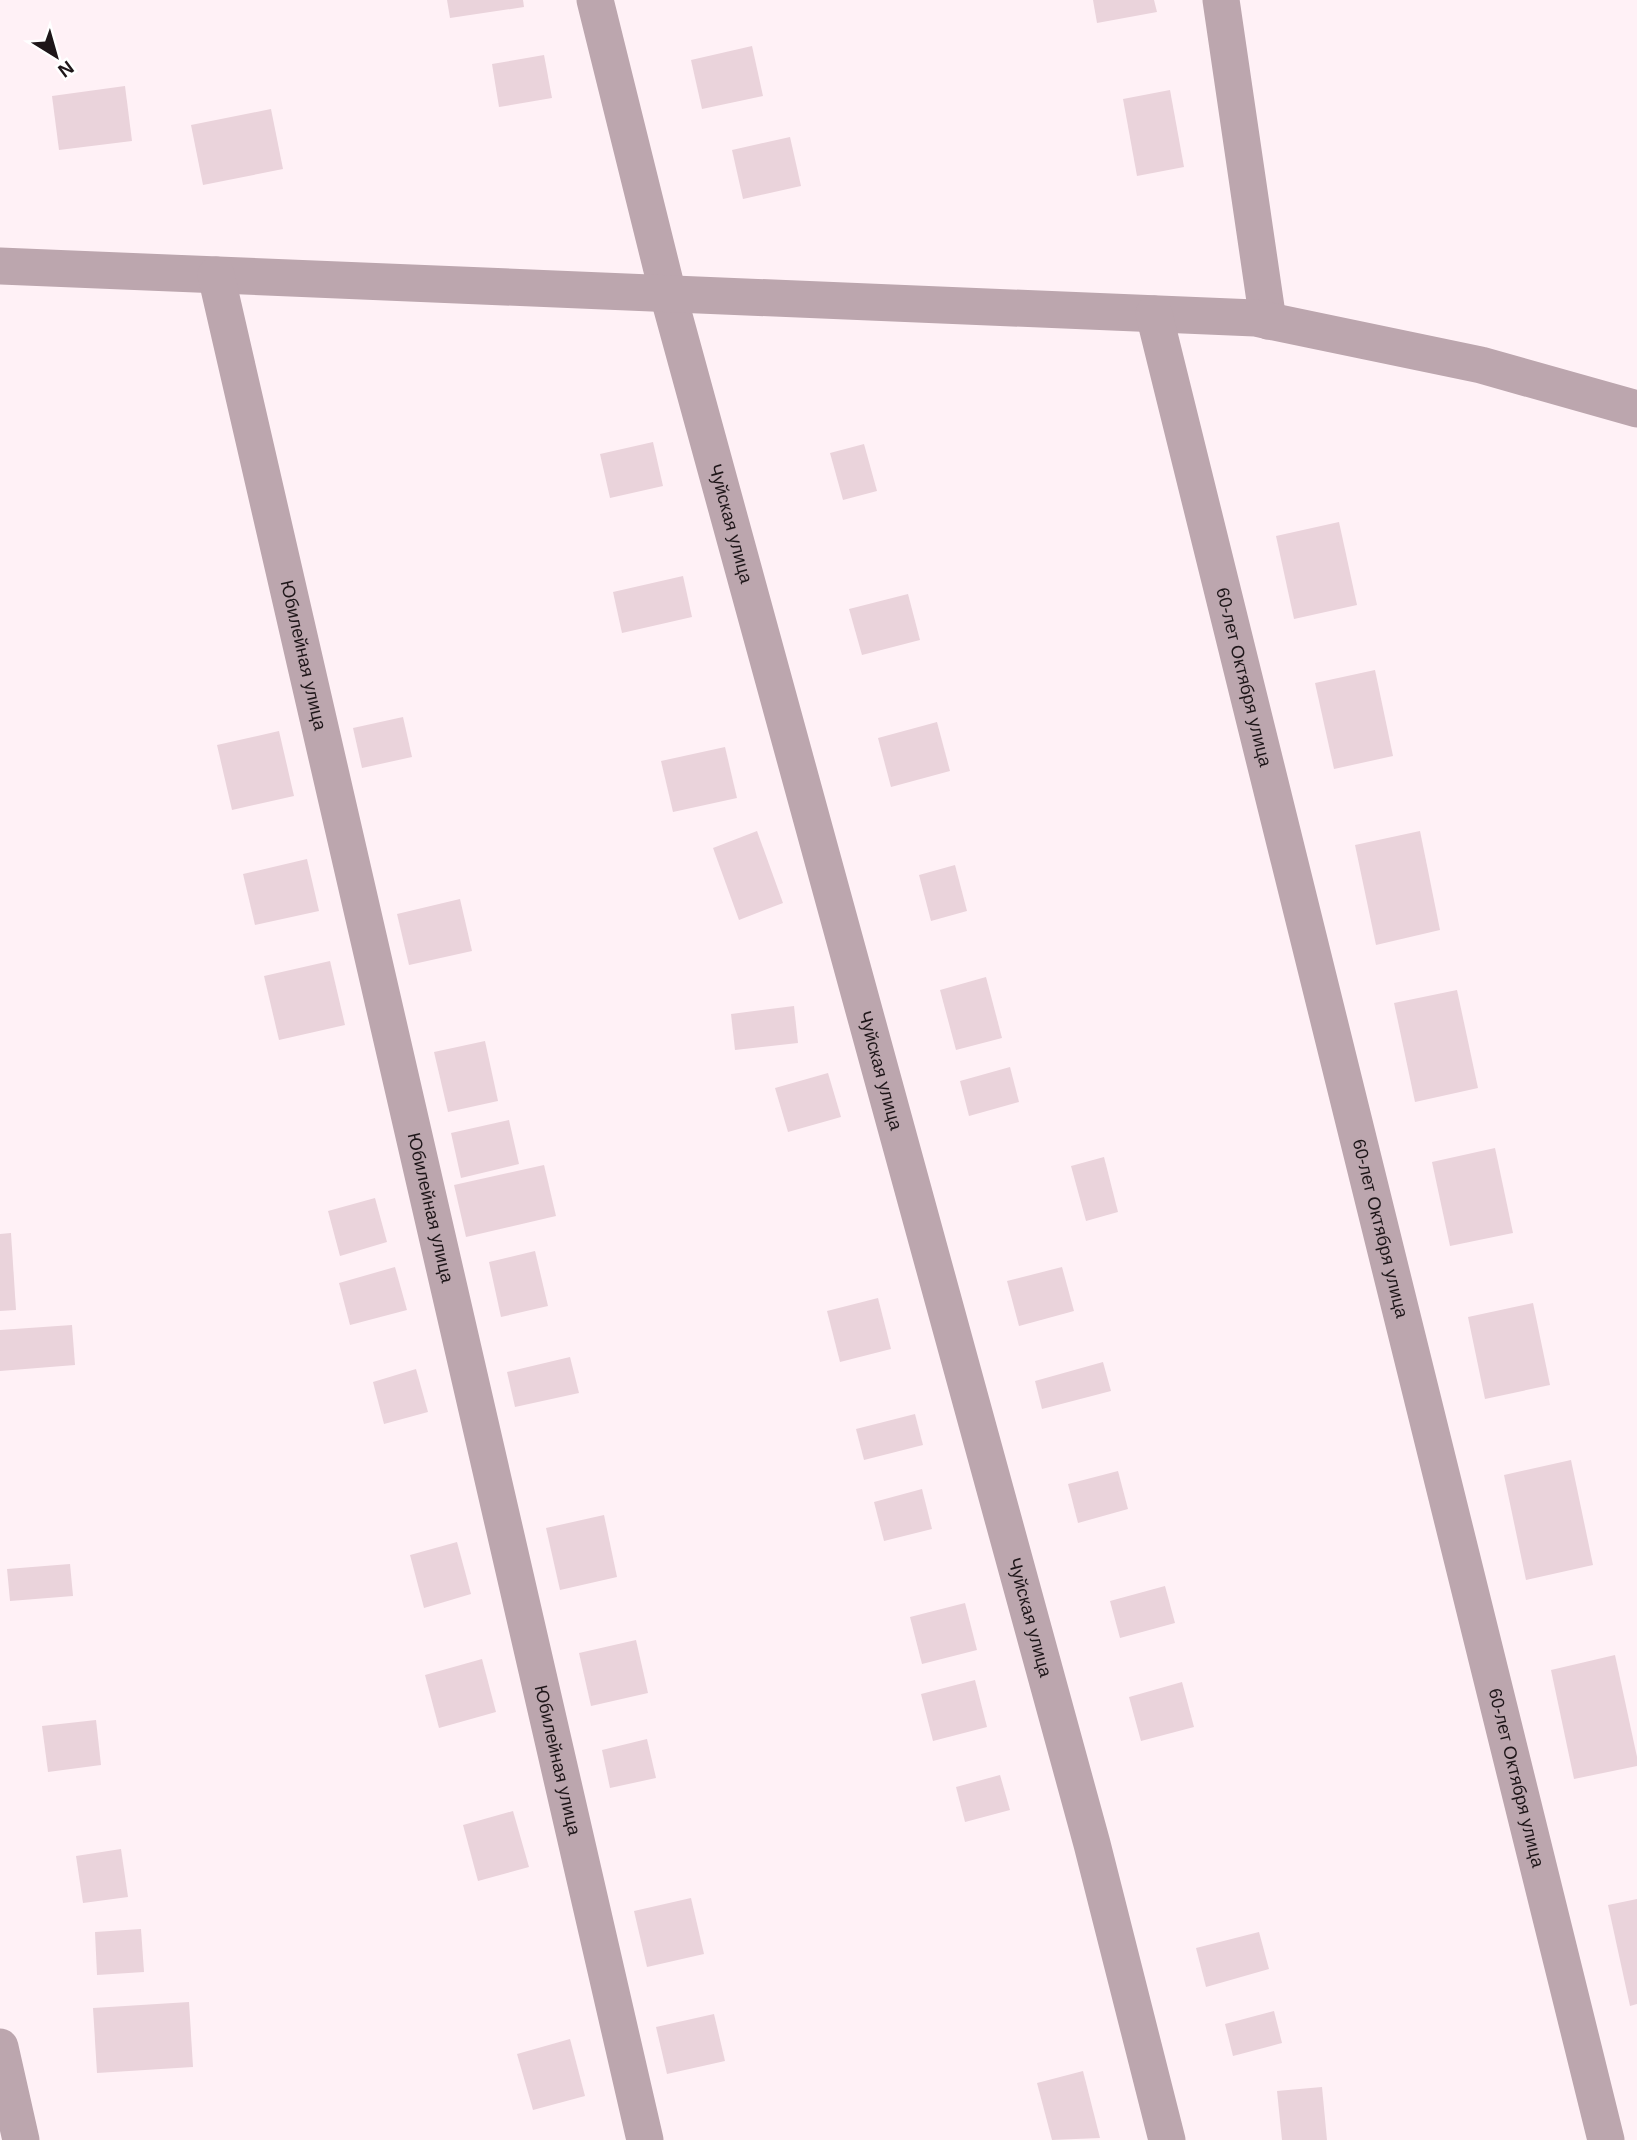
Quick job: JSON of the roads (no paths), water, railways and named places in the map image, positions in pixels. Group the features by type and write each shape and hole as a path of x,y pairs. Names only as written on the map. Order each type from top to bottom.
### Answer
{"street":[{"name":"Чуйская улица","path":"595,0 668,294 1092,1844 1167,2140"},
{"path":"1221,0 1268,321"},
{"path":"0,266 1255,318 1482,365 1637,410"},
{"name":"Юбилейная улица","path":"216,275 645,2140"},
{"name":"60-лет Октября улица","path":"1154,314 1606,2140"},
{"path":"0,2047 21,2140"}]}
